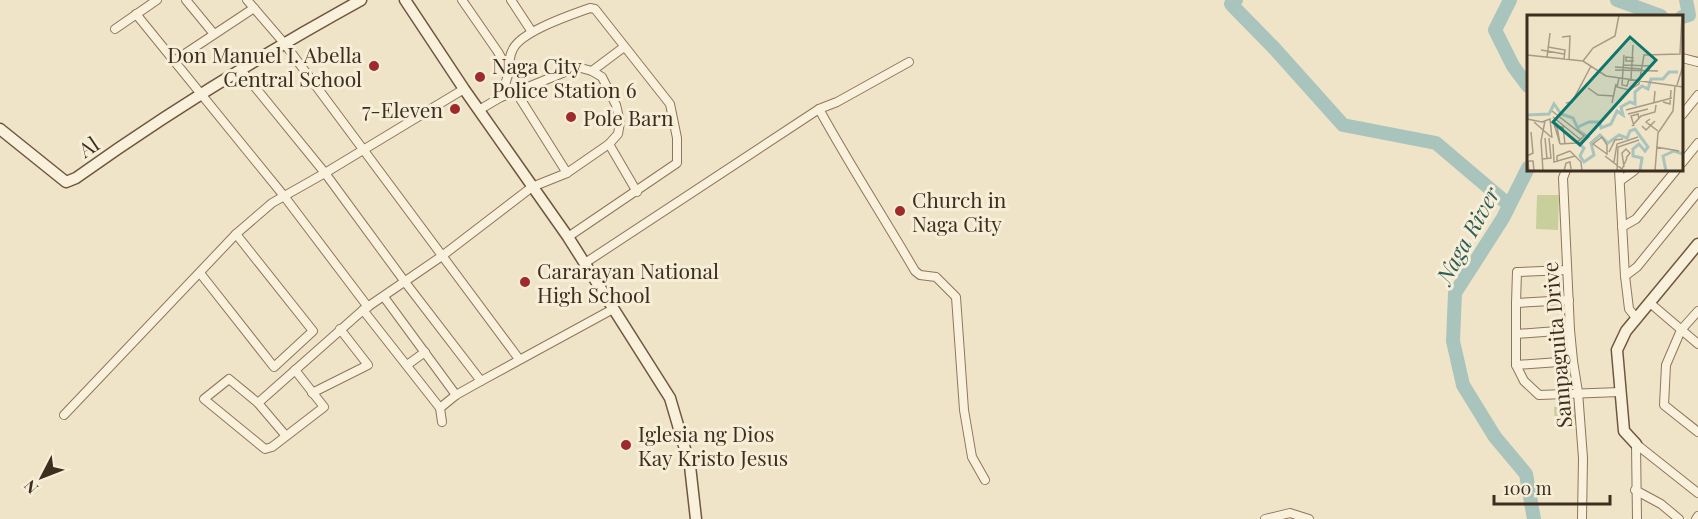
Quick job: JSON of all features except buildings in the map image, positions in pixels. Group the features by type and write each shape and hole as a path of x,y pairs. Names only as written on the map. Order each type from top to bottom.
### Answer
{"street":[{"path":"115,29 158,0"},
{"path":"186,0 214,34"},
{"path":"247,0 284,43 519,360"},
{"path":"201,94 284,43 361,0"},
{"path":"405,0 585,263 670,398 690,466 696,519"},
{"path":"462,0 509,72"},
{"path":"511,0 532,32"},
{"path":"174,60 254,8"},
{"path":"501,97 509,72 512,50 518,42 532,32 590,8 595,9 670,104 677,138 677,164 567,237"},
{"path":"136,14 284,196 440,408 442,422"},
{"path":"592,71 624,47"},
{"path":"1683,60 1698,62"},
{"path":"585,263 819,109 837,102 909,62"},
{"path":"258,403 340,329 366,309 442,256 532,187 567,173 609,144 618,134 620,122 616,105 602,77 592,71 577,67 501,97 479,110"},
{"path":"241,70 325,173 481,381"},
{"path":"64,415 236,234 272,203 464,89"},
{"path":"516,93 567,173"},
{"name":"Al","path":"0,129 66,182 76,178 201,94"},
{"path":"1683,114 1698,95"},
{"path":"819,109 915,270 920,275 936,278 956,297 964,410 972,458 984,480"},
{"path":"1683,162 1698,143"},
{"path":"609,144 637,192"},
{"name":"Sampaguita Drive","path":"1566,171 1563,178 1570,330 1583,458 1582,519"},
{"path":"1618,171 1629,309 1637,319"},
{"path":"1620,181 1634,171"},
{"path":"1622,227 1636,219 1675,171"},
{"path":"1625,276 1638,267 1698,192"},
{"path":"200,273 274,367 313,331 236,234"},
{"path":"1698,244 1626,331 1617,350 1624,430 1636,444 1698,493"},
{"path":"1567,270 1517,272 1516,365 1524,381 1539,394 1620,392"},
{"path":"384,297 456,395"},
{"path":"1516,303 1569,300"},
{"path":"1650,303 1698,344"},
{"path":"440,408 456,395 613,309"},
{"path":"1698,311 1681,330 1666,365 1664,405 1698,432"},
{"path":"312,393 368,365 340,329"},
{"path":"1516,334 1570,330"},
{"path":"407,365 424,352"},
{"path":"1516,365 1573,361"},
{"path":"286,436 258,403 229,379 204,399 265,449 272,447 324,407 295,370"},
{"path":"1636,444 1637,519"},
{"path":"1635,490 1661,504 1679,519"},
{"path":"1265,519 1290,513 1309,519"}],"green space":[{"path":"1537,195 1559,195 1558,230 1536,229"},
{"path":"1577,406 1578,425 1555,426 1554,407"}],"waterway":[{"path":"1236,0 1231,4 1343,125 1436,143 1509,205"},
{"name":"Naga River","path":"1510,0 1495,30 1513,66 1527,85"},
{"name":"Naga River","path":"1617,0 1658,15"},
{"name":"Naga River","path":"1683,17 1689,15 1686,0"},
{"name":"Naga River","path":"1527,170 1503,218 1455,293 1453,341 1463,385 1495,437 1526,474 1534,519"}],"place":[{"name":"Don Manuel I. Abella Central School","path":"374,66"},
{"name":"Naga City Police Station 6","path":"480,77"},
{"name":"7-Eleven","path":"455,109"},
{"name":"Pole Barn","path":"571,117"},
{"name":"Church in Naga City","path":"900,211"},
{"name":"Cararayan National High School","path":"525,282"},
{"name":"Iglesia ng Dios Kay Kristo Jesus","path":"626,445"}]}
